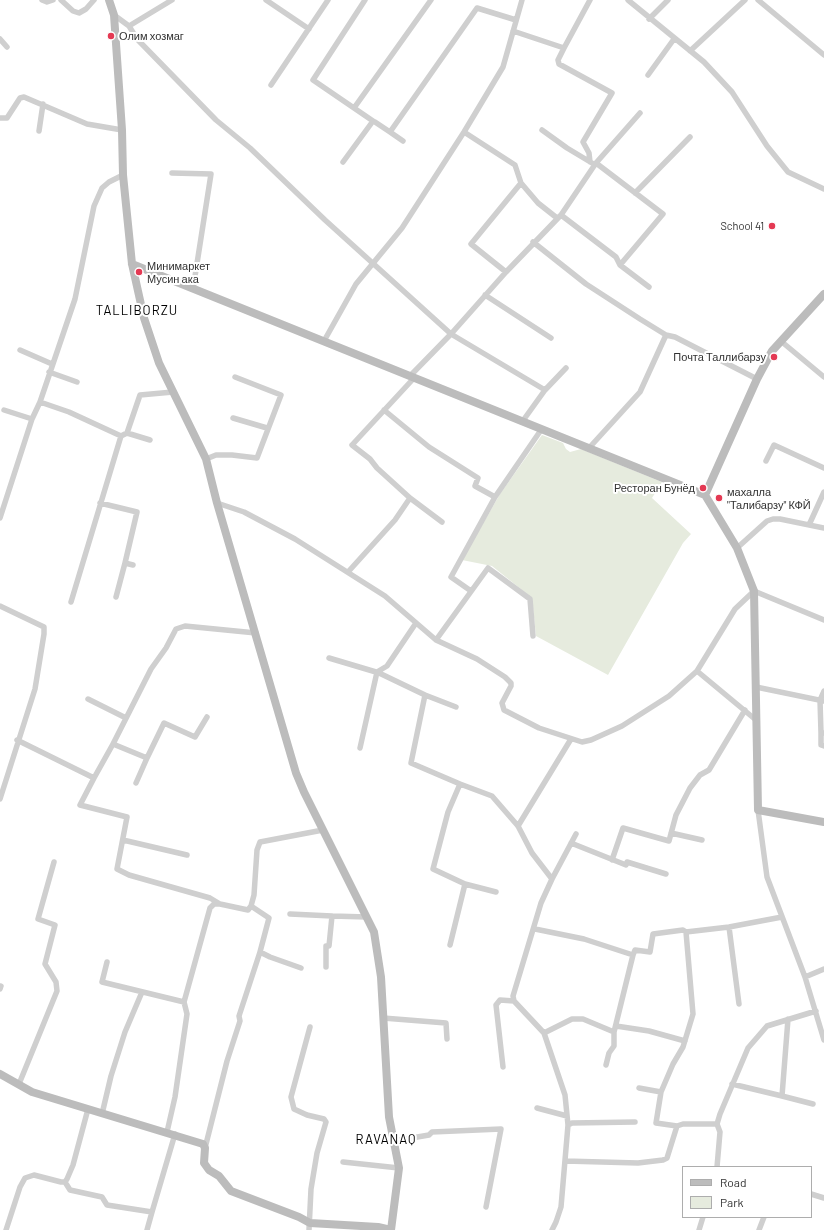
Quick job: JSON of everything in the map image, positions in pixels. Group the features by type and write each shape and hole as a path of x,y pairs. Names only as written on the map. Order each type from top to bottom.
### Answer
{"street":[{"path":"42,0 47,2 53,0"},
{"path":"61,0 73,11 79,13 86,9 94,0"},
{"path":"109,0 114,15 122,130 123,174 132,264 144,318 156,355 206,459 217,503 296,773 374,932 378,952 389,1117 398,1168 391,1230 378,1227 309,1226 293,1214 231,1191 219,1176 209,1170 204,1163 205,1148 227,1061 240,1020 239,1016 270,918 251,906"},
{"path":"129,26 172,0"},
{"path":"266,0 309,29"},
{"path":"271,85 328,0"},
{"path":"342,162 373,121 313,80 365,0"},
{"path":"354,108 431,0"},
{"path":"324,341 356,284 402,228 464,132 503,67 522,0"},
{"path":"590,0 558,60 559,64 612,93 583,142 594,163"},
{"path":"628,0 649,19 704,62 732,92 767,146 788,172 824,189"},
{"path":"649,19 668,0"},
{"path":"690,52 745,0"},
{"path":"758,0 824,55"},
{"path":"390,132 477,8 516,20"},
{"path":"114,15 129,26 137,39 216,120 250,148 373,264 451,334 545,390"},
{"path":"513,31 564,48"},
{"path":"0,39 7,47"},
{"path":"648,75 674,39"},
{"path":"0,118 7,118 22,97 43,104 88,124 122,130"},
{"path":"39,131 43,104"},
{"path":"442,522 410,498 377,468 370,459 352,444 533,242 559,216 594,163 640,113"},
{"path":"375,122 403,141"},
{"path":"542,130 567,148 594,163 663,214 620,265"},
{"path":"464,132 515,165 521,183 538,203 559,216 616,257 620,265 649,287"},
{"path":"635,193 690,137"},
{"path":"172,173 211,174 193,289"},
{"path":"0,518 32,419 40,402 75,299 94,206 102,188 123,174"},
{"path":"506,272 471,244 521,183"},
{"path":"533,242 586,284 666,336 675,338 757,379"},
{"path":"132,264 705,495 737,548 754,591 758,810 767,877 805,977 824,1040"},
{"path":"705,495 757,379 772,352 824,294"},
{"path":"485,295 551,338"},
{"path":"589,448 640,392 666,336"},
{"path":"782,342 824,377"},
{"path":"20,350 52,364"},
{"path":"522,422 545,390 566,368"},
{"path":"49,372 77,382"},
{"path":"206,459 216,455 256,458 281,395 235,377"},
{"path":"71,602 100,504 140,394 173,392"},
{"path":"40,402 69,412 124,435 150,440"},
{"path":"4,410 32,419"},
{"path":"384,410 429,447 478,478 475,486 494,497"},
{"path":"233,418 267,428"},
{"path":"471,591 451,577 494,497 541,430"},
{"path":"766,461 774,445 824,468"},
{"path":"809,525 824,492"},
{"path":"348,572 395,520 410,498"},
{"path":"217,503 244,512 295,540 348,572 385,596 436,640 477,659 508,680 511,686 502,703 504,710 530,724 582,742 591,740 622,726 669,696 697,670 735,609 754,591"},
{"path":"100,504 137,512 116,597"},
{"path":"737,548 767,521 773,519 824,528"},
{"path":"125,563 133,565"},
{"path":"436,640 488,568 530,599 533,636"},
{"path":"754,591 824,620"},
{"path":"0,606 44,627 35,689 17,740 0,799"},
{"path":"360,748 376,672 387,666 416,624"},
{"path":"220,904 210,898 129,875 117,869 127,817 80,805 113,744 150,669 166,648 172,635 179,627 256,633"},
{"path":"329,658 376,672 425,695 456,707"},
{"path":"697,670 756,720"},
{"path":"756,687 822,700"},
{"path":"824,691 822,700 821,745 824,746"},
{"path":"425,695 411,763 492,796 518,826 532,853 552,879"},
{"path":"88,699 126,718"},
{"path":"612,860 623,828 669,841 676,815 690,788 700,775 709,770 745,710"},
{"path":"136,783 164,723 195,737 207,717"},
{"path":"518,826 571,739"},
{"path":"17,740 94,778"},
{"path":"113,744 147,758"},
{"path":"460,784 448,812 433,869 465,884 496,892"},
{"path":"758,810 824,822"},
{"path":"147,1230 171,1133 187,1014 184,1002 210,908 214,904 220,904 248,910 251,906 254,895 257,850 260,842 323,830"},
{"path":"671,833 702,840"},
{"path":"552,1230 561,1207 568,1125 562,1081 544,1033 514,1001 513,996 535,929 541,904 552,879 576,834"},
{"path":"123,840 187,855"},
{"path":"572,843 626,865 627,862 648,870 666,874"},
{"path":"19,1084 57,990 56,982 45,964 55,925 38,919 54,862"},
{"path":"450,944 465,884"},
{"path":"290,914 367,918"},
{"path":"326,967 326,946 329,946 332,916"},
{"path":"606,1065 609,1053 614,1046 614,1032 633,955 635,950 650,952 653,934 683,930 686,932 729,927 782,917"},
{"path":"729,927 739,1004"},
{"path":"535,929 584,938 633,955"},
{"path":"686,932 693,1014 685,1041 661,1092 656,1123 677,1126 683,1124 717,1124"},
{"path":"260,952 301,968"},
{"path":"107,962 102,982 184,1002"},
{"path":"805,977 824,969"},
{"path":"102,1114 111,1076 125,1032 142,992"},
{"path":"503,1067 496,1005 500,1000 514,1001"},
{"path":"717,1166 720,1132 717,1124 732,1084 748,1048 767,1026 816,1011"},
{"path":"383,1018 446,1023 448,1039"},
{"path":"544,1033 572,1019 582,1019 614,1032"},
{"path":"782,1096 788,1019"},
{"path":"616,1026 649,1031 685,1041"},
{"path":"309,1226 311,1189 316,1160 326,1122 324,1119 307,1115 294,1109 291,1097 310,1027"},
{"path":"0,1074 32,1092 102,1114 171,1133 203,1144 205,1148"},
{"path":"732,1084 813,1104"},
{"path":"639,1088 661,1092"},
{"path":"537,1108 567,1116"},
{"path":"65,1182 73,1165 88,1109"},
{"path":"568,1125 586,1122 634,1122"},
{"path":"565,1161 638,1163 663,1160 667,1158 677,1126"},
{"path":"394,1141 429,1135 432,1132 501,1129 486,1207"},
{"path":"343,1162 398,1168"},
{"path":"6,1230 20,1186 25,1178 34,1174 65,1182 70,1190 102,1197 107,1205 152,1212"},
{"path":"812,1194 824,1198"},
{"path":"699,1230 703,1218"},
{"path":"759,1230 764,1218"}],"green space":[{"path":"542,435 563,443 566,449 570,452 581,449 662,482 652,498 691,534 683,543 608,675 536,636 532,598 492,566 462,560 500,494"}],"place":[{"name":"Олим хозмаг","path":"111,36"},
{"name":"School 41","path":"772,226"},
{"name":"Минимаркет Мусин ака","path":"139,272"},
{"name":"Почта Таллибарзу","path":"774,357"},
{"name":"Ресторан Бунёд","path":"703,488"},
{"name":"махалла \"Талибарзу\" КФЙ","path":"719,498"}],"district":[{"name":"TALLIBORZU","path":"137,311"},
{"name":"RAVANAQ","path":"386,1140"}]}
